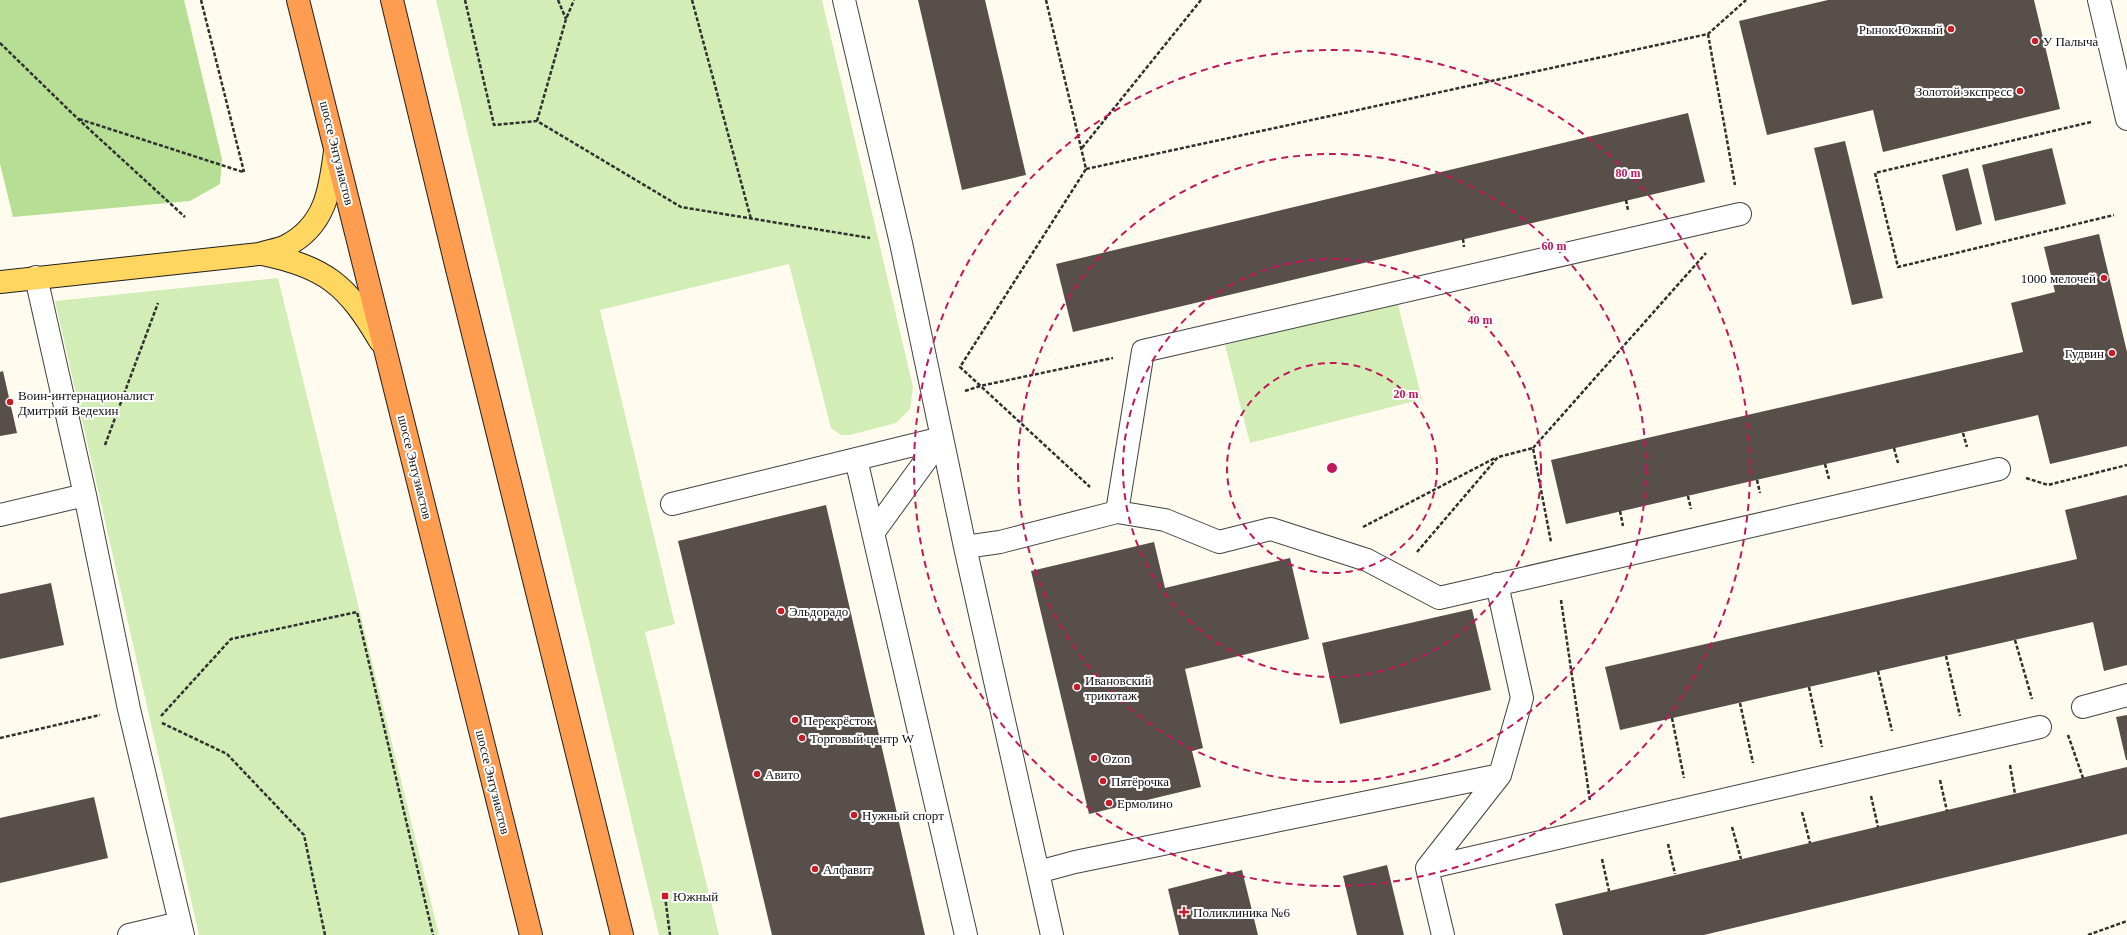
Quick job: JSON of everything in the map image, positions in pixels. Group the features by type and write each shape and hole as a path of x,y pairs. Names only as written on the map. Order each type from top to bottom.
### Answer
{"highway":[{"name":"шоссе Энтузиастов","path":"298,0 531,935"},
{"path":"392,0 622,935"}],"main road":[{"path":"0,282 259,254 285,246 308,232 321,212 331,186 335,148"},
{"path":"259,254 286,259 311,268 336,283 362,310 386,351"}],"street":[{"path":"844,0 900,243 965,547 1052,935"},
{"path":"2099,0 2127,119"},
{"path":"1117,512 1143,351 1740,214"},
{"path":"36,277 85,495 129,709 181,929 129,935"},
{"path":"672,504 942,438"},
{"path":"873,533 942,438"},
{"path":"856,459 966,935"},
{"path":"965,547 1000,542 1117,512 1165,520 1219,542 1271,529 1367,560 1438,598 1999,469"},
{"path":"0,515 85,495"},
{"path":"1427,868 1500,775 1522,698 1497,584"},
{"path":"2083,707 2127,695"},
{"path":"1427,868 2040,727"},
{"path":"1038,872 1075,862 1500,775"},
{"path":"1427,868 1443,935"}],"path":[{"path":"77,118 244,172 201,0"},
{"path":"465,0 494,125 537,121 681,207 900,243"},
{"path":"558,0 566,19"},
{"path":"537,121 566,19 574,0"},
{"path":"692,0 751,219"},
{"path":"1046,0 1086,169"},
{"path":"1081,148 1201,0"},
{"path":"1117,512 960,367 1086,169 1708,34 1746,0"},
{"path":"0,43 77,118 185,217"},
{"path":"2092,122 1875,173 1898,267 2114,215"},
{"path":"104,446 158,303"},
{"path":"965,391 980,386 1143,351"},
{"path":"1325,546 1498,457"},
{"path":"1999,469 2048,485 2127,465"},
{"path":"324,935 304,835 227,754 157,720 231,639 357,612 434,935"},
{"path":"2015,640 2040,727"},
{"path":"1946,656 1966,744"},
{"path":"1878,671 1899,759"},
{"path":"1809,687 1829,775"},
{"path":"1740,703 1760,791"},
{"path":"0,738 129,709"},
{"path":"1672,718 1691,807"},
{"path":"2066,730 2084,778"},
{"path":"665,896 670,935"},
{"path":"2088,935 2112,925 2127,921"}],"green space":[{"path":"0,0 184,0 222,159 220,184 190,201 13,217 0,164"},
{"path":"436,0 822,0 913,387 910,409 896,423 850,435 841,435 831,428 789,264 600,310 675,624 645,632 719,935 659,935"},
{"path":"278,278 439,935 199,935 55,301"},
{"path":"1397,301 1422,399 1250,443 1225,345"}],"building":[{"path":"918,0 985,0 1026,175 962,190"},
{"path":"1828,0 2034,0 2060,109 1883,152 1873,110 1767,135 1739,21"},
{"path":"1688,113 1705,182 1073,332 1056,264"},
{"path":"1845,141 1883,298 1852,305 1814,148"},
{"path":"2052,148 2066,204 1995,221 1982,165"},
{"path":"1968,168 1982,224 1956,231 1942,175"},
{"path":"2099,234 2127,352 2127,446 2050,464 2038,415 1566,524 1551,460 2023,352 2011,303 2055,292 2044,247"},
{"path":"3,371 17,433 0,436 0,372"},
{"path":"2127,495 2127,665 2104,671 2093,622 1620,730 1605,667 2077,559 2065,510"},
{"name":"Торговый центр W","path":"826,505 925,935 772,935 678,541"},
{"path":"1154,542 1165,588 1290,558 1309,639 1185,669 1203,748 1192,751 1201,787 1089,814 1031,571"},
{"path":"51,583 64,645 0,659 0,594"},
{"path":"1472,609 1491,690 1340,724 1322,643"},
{"path":"2127,715 2127,760 2126,760 2116,717"},
{"path":"2127,767 2127,834 1704,935 1563,935 1555,904"},
{"path":"94,797 108,858 0,883 0,818"},
{"path":"1387,865 1404,935 1357,935 1343,876"},
{"path":"1242,870 1258,935 1179,935 1168,889"}],"place":[{"name":"Рынок Южный","path":"1951,29"},
{"name":"У Палыча","path":"2035,41"},
{"name":"Золотой экспресс","path":"2020,91"},
{"name":"1000 мелочей","path":"2104,278"},
{"name":"Гудвин","path":"2112,353"},
{"name":"Воин-интернационалист Дмитрий Ведехин","path":"10,402"},
{"name":"Эльдорадо","path":"781,611"},
{"name":"Ивановский трикотаж","path":"1077,687"},
{"name":"Перекрёсток","path":"795,720"},
{"name":"Торговый центр W","path":"802,738"},
{"name":"Ozon","path":"1094,758"},
{"name":"Авито","path":"757,774"},
{"name":"Пятёрочка","path":"1103,781"},
{"name":"Ермолино","path":"1109,803"},
{"name":"Нужный спорт","path":"854,815"},
{"name":"Алфавит","path":"815,869"},
{"name":"Южный","path":"665,896"},
{"name":"Поликлиника №6","path":"1184,912"}]}
